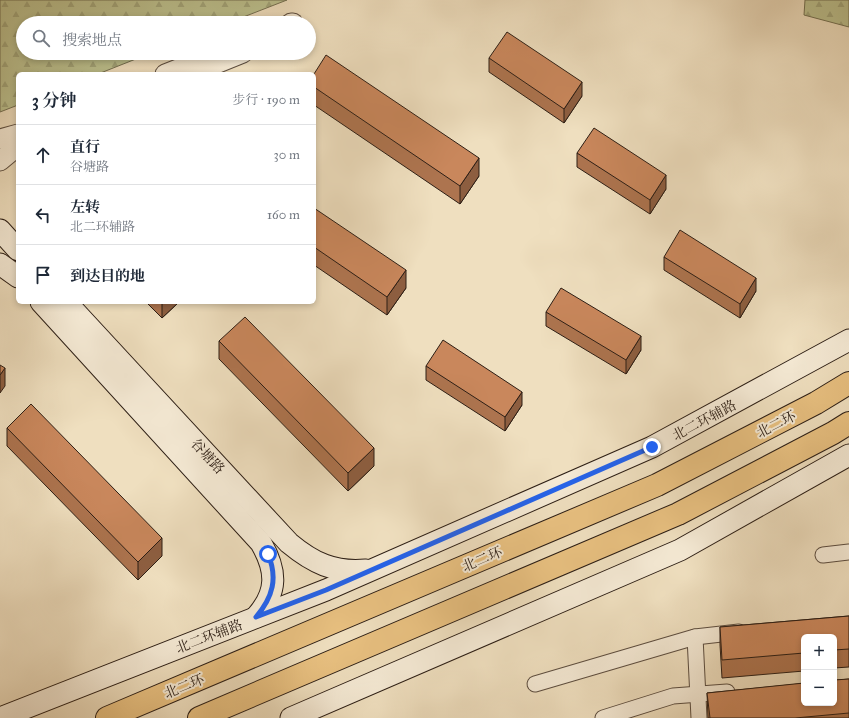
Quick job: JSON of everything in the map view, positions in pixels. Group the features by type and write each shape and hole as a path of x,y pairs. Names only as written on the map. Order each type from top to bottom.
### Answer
{"highway":[{"name":"北二环","path":"107,718 657,485 816,403 849,383"},
{"path":"199,718 678,514 833,433 849,423"}],"main road":[{"path":"0,230 16,248"},
{"path":"0,264 16,276"},
{"name":"谷塘路","path":"43,304 261,543 273,566 273,583 271,595 265,607 256,617"},
{"name":"谷塘路","path":"68,304 276,529 305,556 336,569 351,571 372,570"},
{"name":"北二环辅路","path":"0,718 372,570 652,447 849,340"},
{"path":"291,718 680,550 849,455"}],"street":[{"path":"170,72 200,60"},
{"path":"196,72 226,60"},
{"path":"0,139 16,135"},
{"path":"0,143 16,135"},
{"path":"0,154 16,146"},
{"path":"0,161 16,147"},
{"path":"823,555 849,552"},
{"path":"535,684 695,637 757,630"},
{"path":"695,637 700,718"},
{"path":"603,718 673,696 743,690"}],"green space":[{"path":"0,0 287,0 246,16 16,16 16,60 133,60 103,72 16,72 16,106 0,112"},
{"path":"805,0 849,0 849,27 804,15"}],"building":[{"path":"507,32 582,82 564,109 489,58"},
{"path":"326,55 479,158 460,186 316,88 315,72"},
{"path":"594,128 666,175 650,200 577,153"},
{"path":"316,209 406,270 387,297 316,248"},
{"path":"680,230 756,278 740,304 664,257"},
{"path":"561,288 641,336 626,360 546,312"},
{"path":"245,317 374,448 348,473 219,341"},
{"path":"443,340 522,392 505,417 426,366"},
{"path":"0,365 5,368 0,375"},
{"path":"31,404 162,538 138,562 7,428"},
{"path":"849,616 849,649 837,650 837,634 801,634 801,653 722,660 720,627"},
{"path":"849,679 849,713 795,718 710,718 707,693 801,683 801,706 837,706 837,680"}],"route":[{"path":"268,554 273,566 271,595 265,607 256,617 326,590 652,447"}]}
